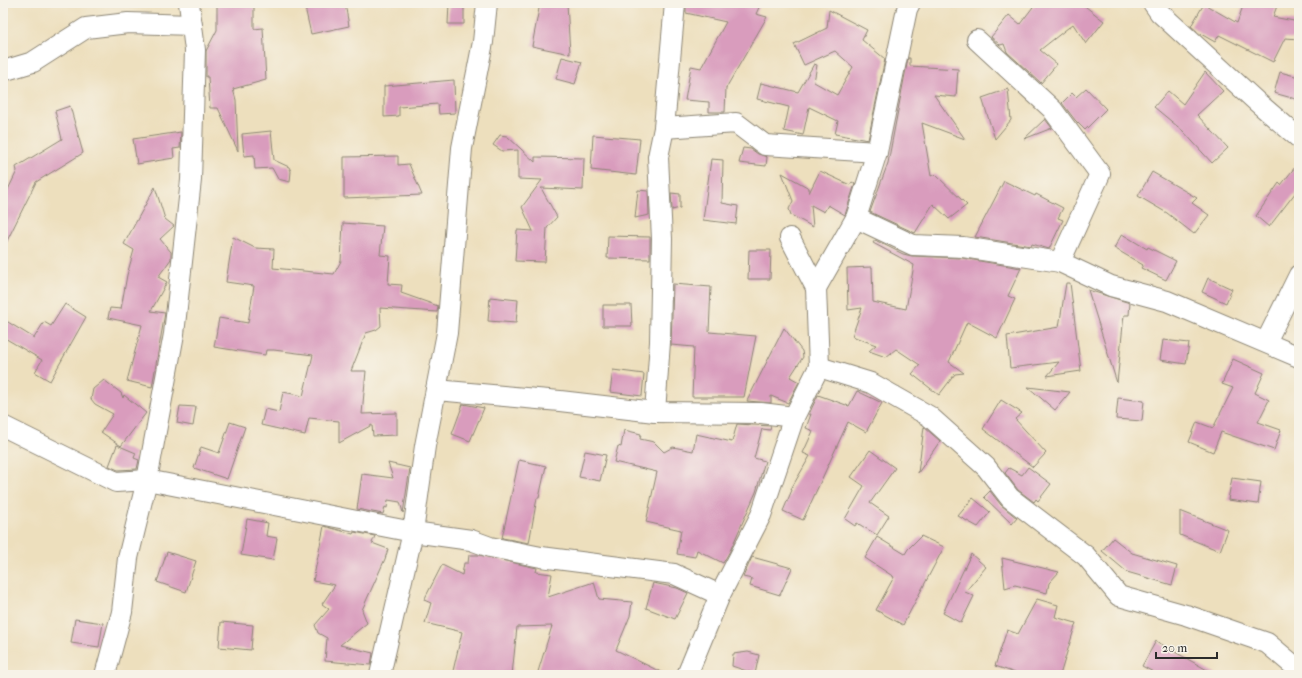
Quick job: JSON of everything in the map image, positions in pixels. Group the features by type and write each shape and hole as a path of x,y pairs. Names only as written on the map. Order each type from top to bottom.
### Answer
{"street":[{"path":"105,675 122,612 128,558 147,480 174,334 190,180 195,50 189,3"},
{"path":"380,675 413,532 425,446 447,333 462,148 483,42 487,3"},
{"path":"655,412 660,342 662,239 658,157 664,128 675,3"},
{"path":"816,288 856,218 877,152 907,9 910,3"},
{"path":"1152,3 1160,13 1257,102 1299,138"},
{"path":"3,71 33,62 86,28 128,23 192,25"},
{"path":"976,40 1052,109 1100,174 1060,262"},
{"path":"664,128 736,123 765,145 877,152"},
{"path":"856,218 913,245 963,247 1060,262 1111,286 1167,301 1299,357"},
{"path":"688,675 720,596 761,515 794,417 819,367 816,288 790,238"},
{"path":"1266,342 1299,276"},
{"path":"819,367 871,383 929,416 986,467 1010,498 1086,556 1119,596 1186,615 1267,643 1299,670"},
{"path":"436,390 560,401 655,412 761,413 794,417"},
{"path":"3,426 116,482 147,480 413,532 471,540 490,547 541,557 674,574 720,596"}],"building":[{"path":"304,3 345,3 349,26 311,34"},
{"path":"449,3 464,3 464,24 448,24"},
{"path":"540,3 567,3 570,54 532,46"},
{"path":"686,3 761,3 756,14 767,17 726,88 725,112 709,112 709,102 685,100 691,66 701,68 726,22 686,13"},
{"path":"1036,3 1081,3 1104,21 1086,44 1073,24 1040,50 1057,64 1041,83 1007,52 1004,44 1000,45 991,37 1009,15 1020,24"},
{"path":"1244,3 1278,3 1273,17 1299,22 1299,39 1285,38 1273,62 1219,35 1215,42 1199,33 1191,26 1204,4 1237,23"},
{"path":"217,4 254,4 254,29 263,28 266,80 233,89 236,100 238,151 218,108 210,108 208,77 206,77 206,51 217,30"},
{"path":"829,10 867,30 862,40 885,59 868,140 835,134 838,121 809,107 803,135 784,131 789,107 757,99 761,83 798,92 814,64 817,65 814,82 837,95 853,67 835,51 804,65 794,44 827,28"},
{"path":"562,57 582,62 575,84 556,79"},
{"path":"908,58 910,58 910,66 958,69 956,97 934,95 965,139 922,123 931,176 935,174 967,205 949,219 933,204 915,233 870,212 888,163"},
{"path":"1205,72 1223,91 1197,115 1228,148 1212,163 1183,131 1154,107 1168,91 1183,104"},
{"path":"1280,72 1299,77 1299,100 1274,93"},
{"path":"454,80 455,113 439,114 438,104 399,107 399,116 384,117 384,86"},
{"path":"1086,88 1106,109 1085,130 1062,103 1072,93 1076,97"},
{"path":"1008,89 1011,120 995,139 982,98"},
{"path":"70,106 83,153 36,182 3,249 3,200 17,171 16,167 62,139 55,111"},
{"path":"1045,119 1052,128 1024,139"},
{"path":"271,131 274,160 289,167 291,171 290,182 278,179 272,168 255,169 254,155 244,156 242,134"},
{"path":"181,132 180,148 173,149 174,158 137,164 133,139"},
{"path":"500,135 507,136 535,162 535,157 584,158 583,190 541,188 557,217 547,228 545,262 515,261 517,230 533,231 522,207 542,180 518,179 518,150 502,151 493,145"},
{"path":"593,135 640,139 636,175 591,170"},
{"path":"743,148 751,149 758,154 767,157 766,166 739,163"},
{"path":"398,156 398,165 409,164 422,195 344,198 344,157"},
{"path":"711,159 723,160 722,203 738,206 736,224 703,220"},
{"path":"1299,162 1299,188 1269,227 1256,216 1279,183 1281,185"},
{"path":"820,171 850,185 852,182 855,184 845,215 828,205 824,212 811,205 813,227 791,215 789,209 793,201 782,173 809,188 809,193"},
{"path":"1152,172 1197,198 1192,203 1209,215 1194,234 1167,213 1138,196"},
{"path":"1004,181 1035,196 1036,194 1063,208 1058,218 1063,220 1049,249 1032,244 1031,246 975,237"},
{"path":"155,187 165,219 174,226 160,239 171,252 171,259 158,277 167,282 151,311 165,313 152,387 127,381 142,325 108,318 110,308 121,309 127,275 134,250 124,244"},
{"path":"638,190 648,191 649,215 635,218"},
{"path":"671,193 680,194 680,208 672,210"},
{"path":"343,223 383,226 380,255 390,256 388,284 402,285 401,293 438,306 437,312 380,308 381,326 376,330 366,333 351,371 366,371 362,414 397,413 397,435 373,436 372,425 339,443 339,421 309,418 305,435 261,425 265,409 279,412 283,392 303,396 313,355 266,350 265,355 214,347 219,318 248,323 254,286 226,282 233,237 255,248 274,249 273,268 334,274 341,261"},
{"path":"1122,234 1147,249 1148,247 1176,261 1166,280 1141,268 1143,265 1114,248"},
{"path":"608,236 650,237 650,259 607,258"},
{"path":"875,240 903,254 912,256 962,258 1021,268 1008,296 1015,299 997,338 967,322 949,362 964,373 955,374 939,395 912,374 920,365 896,349 886,357 869,351 876,345 852,336 862,308 848,310 847,268 872,267 873,302 906,309 914,265 873,243"},
{"path":"749,250 771,250 770,279 748,279"},
{"path":"1208,278 1232,289 1226,303 1202,292"},
{"path":"1066,283 1070,283 1081,371 1047,376 1059,362 1010,368 1007,336 1059,327"},
{"path":"673,284 711,287 709,332 756,336 744,397 692,397 694,347 671,345"},
{"path":"1088,290 1130,303 1129,315 1124,315 1117,383"},
{"path":"490,297 518,300 516,323 488,321"},
{"path":"65,304 86,317 50,381 35,372 42,360 3,337 3,319 34,338 44,322 51,326"},
{"path":"603,305 631,305 632,326 603,326"},
{"path":"784,328 802,351 803,357 790,377 799,382 788,403 771,396 771,403 747,401"},
{"path":"1163,340 1189,343 1186,364 1160,360"},
{"path":"1233,359 1264,373 1255,393 1269,400 1258,422 1281,430 1274,450 1221,432 1213,452 1189,442 1197,422 1213,428 1233,388 1222,384"},
{"path":"613,370 644,374 642,396 610,392"},
{"path":"104,380 121,393 123,398 124,395 146,413 121,446 101,432 113,414 95,404 91,399 93,389"},
{"path":"1028,387 1070,392 1055,410"},
{"path":"857,391 882,403 866,432 848,422 803,520 783,511 792,490 791,489 810,456 803,453 813,431 806,428 811,414 809,414 818,395 849,406"},
{"path":"1118,398 1144,401 1142,421 1116,419"},
{"path":"1001,400 1022,413 1015,419 1046,453 1033,467 983,429"},
{"path":"463,404 484,408 470,441 452,434"},
{"path":"180,406 196,407 193,426 177,423"},
{"path":"230,422 245,427 227,479 194,468 201,447 219,453"},
{"path":"737,424 771,426 770,430 762,429 754,458 765,461 756,492 730,551 723,563 697,550 695,557 677,554 681,530 646,522 657,472 614,462 618,446 621,447 624,430 641,434 640,439 654,442 664,452 673,447 693,451 696,434 732,442"},
{"path":"924,427 940,441 918,473"},
{"path":"117,445 136,453 134,458 139,460 137,469 118,470 109,466"},
{"path":"870,450 895,468 870,503 889,516 877,535 857,523 855,526 845,519 864,486 851,477"},
{"path":"585,451 606,455 600,481 579,477"},
{"path":"519,460 546,466 539,498 537,498 529,543 502,538"},
{"path":"388,463 410,468 403,513 400,502 388,500 387,508 385,507 383,514 357,509 362,474 393,478"},
{"path":"1028,467 1051,484 1038,501 1036,499 1034,502 1018,490 1005,473 1009,468 1022,475"},
{"path":"1232,478 1261,482 1258,504 1228,500"},
{"path":"990,491 1001,505 1017,518 1012,524 984,497"},
{"path":"973,498 990,512 978,527 958,516"},
{"path":"1180,511 1228,530 1220,551 1180,535"},
{"path":"247,519 268,523 266,536 277,538 273,560 241,555"},
{"path":"324,526 353,534 354,532 375,536 372,543 388,549 362,610 367,623 340,645 373,653 371,665 325,661 327,638 318,633 315,625 329,609 322,604 335,585 313,581"},
{"path":"921,536 944,547 903,625 876,610 894,577 865,558 877,537 905,554"},
{"path":"1113,538 1132,553 1177,566 1172,585 1127,572 1102,551"},
{"path":"167,552 196,561 186,592 157,582"},
{"path":"971,554 986,567 965,592 974,596 961,623 943,613"},
{"path":"469,555 479,555 537,568 536,572 552,574 548,597 594,582 599,599 632,602 630,616 616,650 667,675 537,675 552,626 517,627 512,675 468,675 453,671 462,632 425,623 431,603 424,600 442,565 462,575 464,563 468,563"},
{"path":"752,557 792,568 780,595 750,586 752,579 743,577"},
{"path":"1002,558 1059,572 1049,583 1047,593 1015,585 1005,588"},
{"path":"653,583 677,588 688,593 675,619 646,608"},
{"path":"1037,599 1058,605 1055,617 1076,623 1060,675 1021,675 995,666 1007,630 1018,634"},
{"path":"75,619 103,623 99,647 71,643"},
{"path":"221,622 253,625 251,650 219,647"},
{"path":"1156,641 1216,675 1159,675 1142,666"},
{"path":"748,652 759,655 755,674 732,666 733,654"}]}
